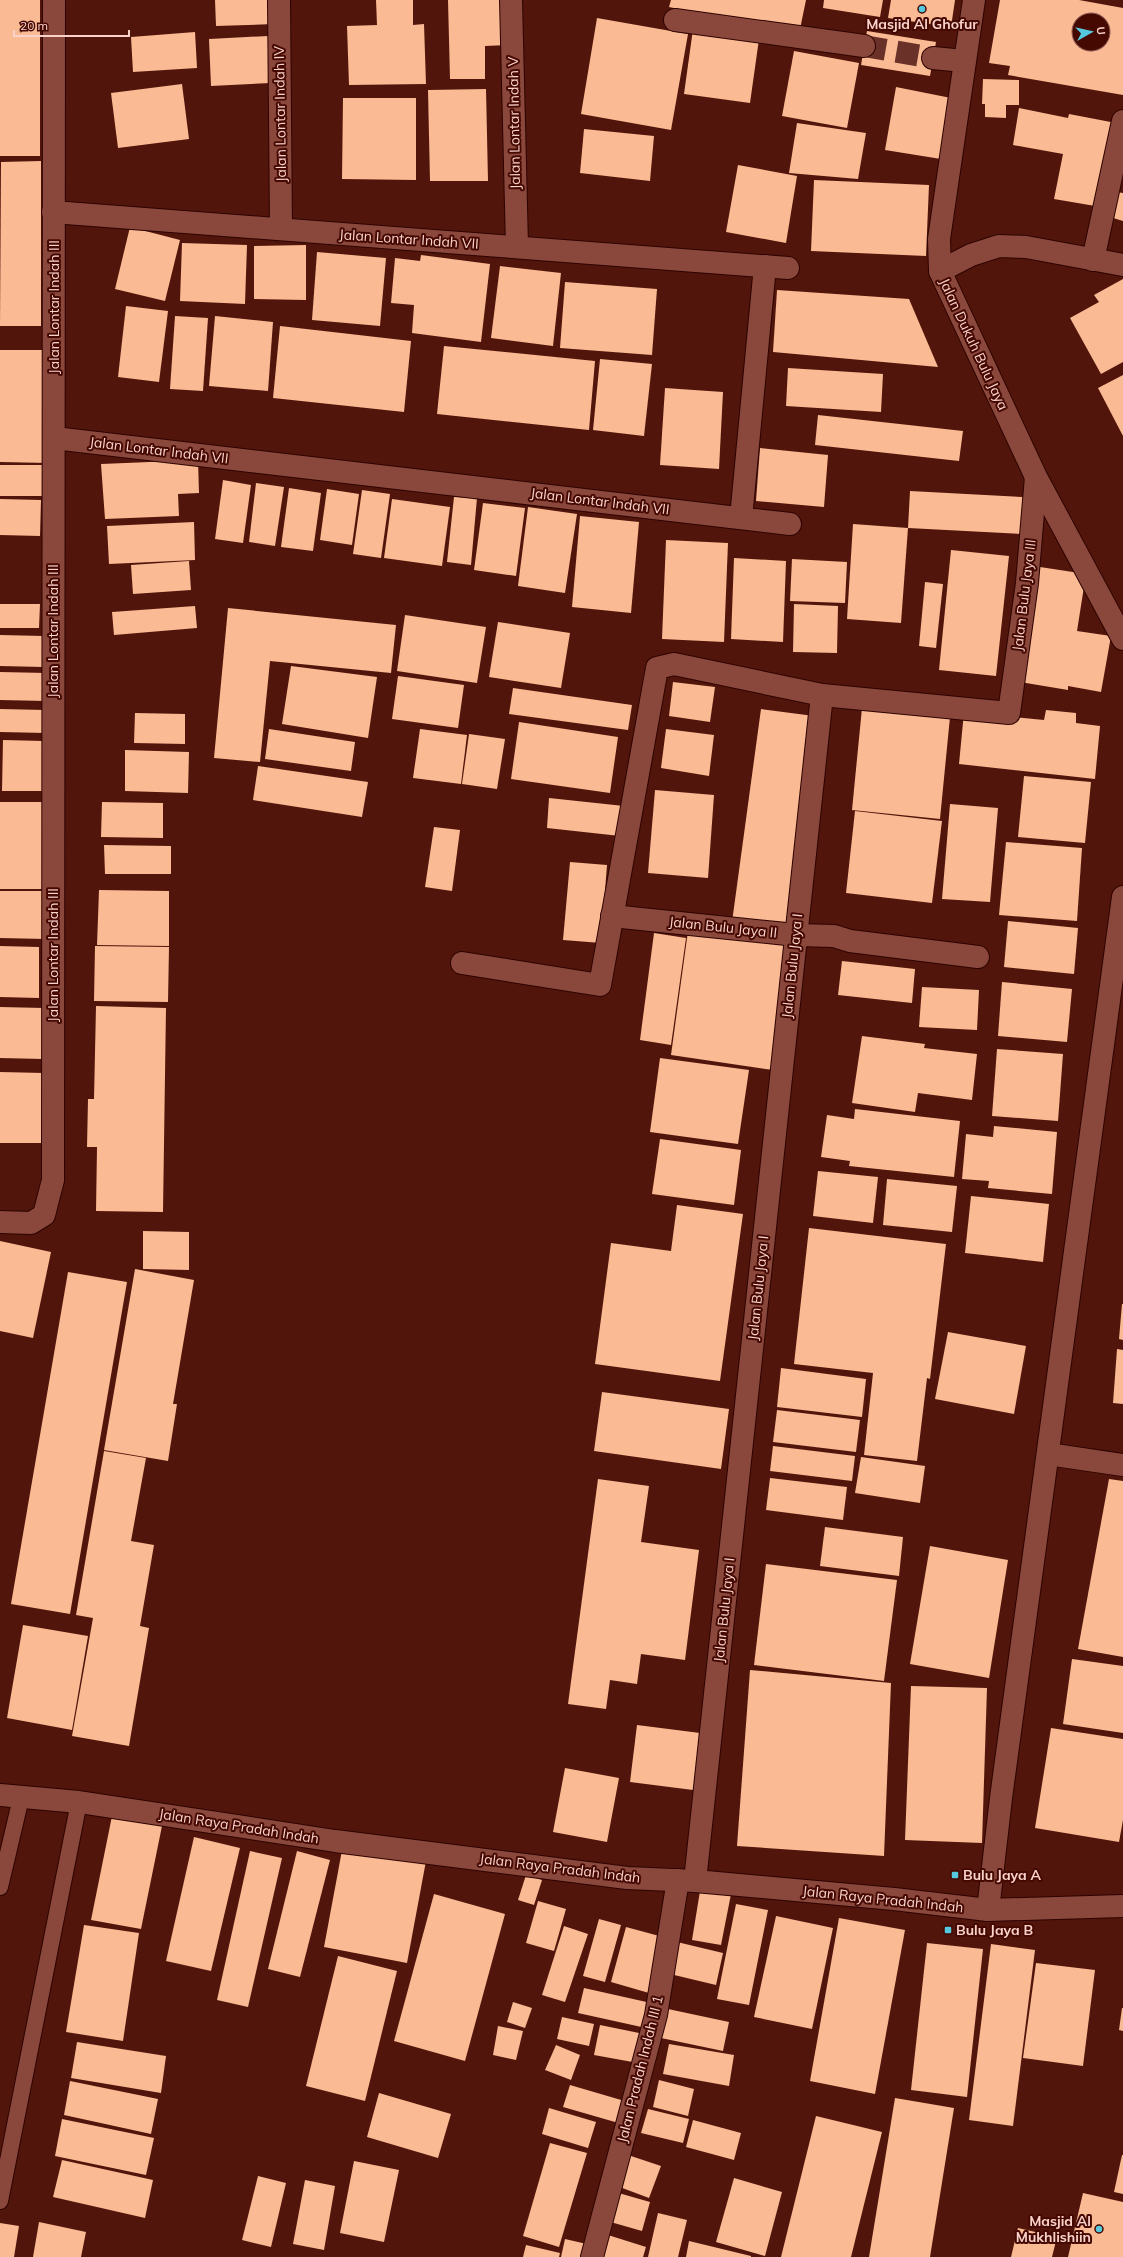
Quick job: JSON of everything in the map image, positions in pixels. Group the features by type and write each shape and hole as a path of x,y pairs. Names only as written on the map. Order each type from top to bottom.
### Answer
{"street":[{"name":"Jalan Lontar Indah III","path":"0,1222 31,1223 44,1215 53,1180 54,0"},
{"name":"Jalan Lontar Indah IV","path":"279,0 282,229"},
{"name":"Jalan Lontar Indah V","path":"511,0 517,247"},
{"name":"Jalan Dukuh Bulu Jaya","path":"974,0 939,239 940,271 1036,477 1123,639"},
{"path":"675,20 864,46"},
{"path":"933,58 964,61"},
{"path":"1092,260 1123,120"},
{"name":"Jalan Lontar Indah VII","path":"53,212 788,268"},
{"path":"940,271 971,256 999,246 1026,247 1123,265"},
{"path":"741,518 765,266"},
{"name":"Jalan Lontar Indah VII","path":"54,438 790,524"},
{"name":"Jalan Bulu Jaya III","path":"822,695 1009,713 1027,583 1036,477"},
{"path":"462,964 600,985 657,668 674,664 822,695"},
{"name":"Jalan Bulu Jaya I","path":"686,1880 796,935 822,695"},
{"path":"988,1910 996,1837 1123,897"},
{"name":"Jalan Bulu Jaya II","path":"612,916 796,935 834,936 850,941 978,957"},
{"path":"1048,1454 1123,1465"},
{"name":"Jalan Raya Pradah Indah","path":"10,1796 79,1802 328,1840 627,1878 686,1880 894,1898 988,1910 1123,1906"},
{"name":"Jalan Pradah Indah III 1","path":"592,2257 656,2015 686,1880"}],"lane":[{"path":"0,1887 10,1796"},
{"path":"0,2201 79,1802"}],"building":[{"path":"0,0 40,0 40,156 0,156"},
{"path":"215,0 274,0 275,24 216,26"},
{"path":"376,0 413,0 413,25 424,24 426,84 349,85 347,26 377,25"},
{"path":"448,0 507,0 508,45 485,46 485,79 450,79"},
{"path":"671,0 806,0 799,34 669,7"},
{"path":"824,0 883,0 880,17 823,8"},
{"name":"Masjid Al Ghofur","path":"891,0 955,0 951,27 888,18"},
{"path":"1000,0 1079,0 1123,8 1123,95 1008,75 1010,66 989,63"},
{"path":"597,18 688,34 671,130 581,114"},
{"path":"693,29 759,39 750,103 684,94"},
{"path":"867,31 936,42 930,76 861,65"},
{"path":"195,32 197,68 133,72 131,37"},
{"path":"268,36 271,83 211,86 209,39"},
{"path":"794,51 859,63 847,128 782,116"},
{"path":"983,79 1019,80 1019,105 1006,105 1006,118 985,117 985,104 982,104"},
{"path":"182,84 189,139 118,148 111,93"},
{"path":"896,87 951,98 941,159 885,150"},
{"path":"486,89 488,181 430,181 428,90"},
{"path":"343,98 416,98 416,180 342,179"},
{"path":"1019,108 1068,118 1069,114 1116,123 1101,207 1054,199 1063,154 1013,145"},
{"path":"797,123 866,133 858,179 789,173"},
{"path":"584,129 654,136 650,181 580,173"},
{"path":"41,161 41,326 0,326 1,162"},
{"path":"738,165 797,176 786,243 726,232"},
{"path":"814,180 929,185 926,256 811,251"},
{"path":"1116,192 1123,193 1123,221 1110,217"},
{"path":"130,227 180,240 165,301 115,289"},
{"path":"182,243 247,245 245,304 180,301"},
{"path":"306,245 306,300 254,299 254,246"},
{"path":"317,252 386,258 380,326 312,320"},
{"path":"421,255 490,264 481,342 412,333 414,305 391,303 395,258 420,261"},
{"path":"500,266 561,273 553,346 491,338"},
{"path":"1123,279 1123,362 1101,374 1070,318 1099,302 1094,295"},
{"path":"565,282 657,289 652,355 560,348"},
{"path":"777,290 909,299 938,367 773,352"},
{"path":"126,306 168,311 159,382 118,377"},
{"path":"175,316 208,318 203,391 170,389"},
{"path":"215,316 273,322 268,391 209,386"},
{"path":"280,326 411,341 404,412 273,398"},
{"path":"444,346 595,361 589,430 437,414"},
{"path":"0,350 46,350 46,394 42,394 43,428 49,463 0,462"},
{"path":"600,359 652,364 644,436 593,430"},
{"path":"788,368 883,374 881,412 786,406"},
{"path":"1123,375 1123,436 1098,388"},
{"path":"665,388 723,392 719,469 660,465"},
{"path":"818,415 963,431 959,461 815,445"},
{"path":"760,448 828,455 824,507 756,501"},
{"path":"198,460 199,493 178,494 179,516 105,519 101,464"},
{"path":"0,465 45,465 45,496 0,496"},
{"path":"223,480 251,485 243,543 215,539"},
{"path":"256,483 284,487 275,546 249,542"},
{"path":"289,488 321,493 313,551 281,547"},
{"path":"327,489 359,494 352,545 320,540"},
{"path":"362,490 390,494 381,558 353,554"},
{"path":"910,491 1023,497 1021,534 908,528"},
{"path":"454,497 477,498 471,565 447,562"},
{"path":"0,499 41,500 40,536 0,535"},
{"path":"392,499 450,507 442,566 384,558"},
{"path":"483,503 525,508 516,576 474,570"},
{"path":"528,507 577,514 565,593 518,586"},
{"path":"580,516 639,522 631,613 572,607"},
{"path":"194,522 195,560 109,564 107,526"},
{"path":"853,524 908,528 901,623 847,619"},
{"path":"666,540 728,543 724,642 662,639"},
{"path":"951,550 1009,556 996,676 939,670"},
{"path":"734,558 786,561 783,642 731,639"},
{"path":"792,559 847,562 845,603 790,601"},
{"path":"189,561 191,590 133,594 131,565"},
{"path":"1040,567 1086,574 1077,631 1111,636 1101,692 1068,686 1068,690 1020,682"},
{"path":"925,582 943,584 936,648 919,646"},
{"path":"0,604 40,604 39,628 0,628"},
{"path":"794,604 838,606 837,653 793,652"},
{"path":"195,606 197,628 114,635 112,612"},
{"path":"228,608 396,625 391,673 270,661 260,762 214,758"},
{"path":"405,615 486,627 477,683 397,671"},
{"path":"498,622 570,633 561,688 489,677"},
{"path":"0,635 44,636 43,667 0,666"},
{"path":"291,666 377,677 368,738 282,724"},
{"path":"0,672 47,673 46,701 0,700"},
{"path":"398,676 464,685 458,728 392,719"},
{"path":"673,682 715,687 710,722 669,716"},
{"path":"513,688 632,705 628,730 509,714"},
{"path":"862,708 950,717 940,819 852,810"},
{"path":"0,709 45,710 45,733 0,732"},
{"path":"761,709 814,716 785,930 732,922"},
{"path":"1046,710 1076,713 1076,723 1100,726 1095,779 959,764 964,712 1044,720"},
{"path":"135,713 185,714 185,744 134,743"},
{"path":"519,722 618,737 610,793 511,779"},
{"path":"269,729 355,742 351,771 265,759"},
{"path":"420,729 467,735 461,784 413,778"},
{"path":"666,729 714,735 709,776 661,768"},
{"path":"469,734 505,739 497,789 462,784"},
{"path":"3,740 43,741 42,791 2,791"},
{"path":"125,750 189,752 188,793 125,791"},
{"path":"258,766 368,782 362,817 253,800"},
{"path":"1024,776 1091,782 1085,843 1018,837"},
{"path":"655,790 714,795 708,878 648,873"},
{"path":"549,798 624,806 620,836 547,828"},
{"path":"0,802 47,802 42,841 42,889 0,889"},
{"path":"102,802 163,803 163,838 101,837"},
{"path":"950,804 998,808 990,902 942,899"},
{"path":"855,811 942,821 932,903 846,893"},
{"path":"434,827 460,830 452,891 425,887"},
{"path":"1006,842 1082,848 1077,921 999,915"},
{"path":"104,845 171,846 171,874 105,874"},
{"path":"570,862 607,865 601,943 563,940"},
{"path":"99,890 169,891 169,946 97,945"},
{"path":"0,891 46,891 46,939 0,938"},
{"path":"1008,921 1078,928 1074,974 1004,967"},
{"path":"688,931 789,946 773,1070 671,1055"},
{"path":"654,933 686,938 671,1045 640,1040"},
{"path":"0,946 39,947 39,998 0,997"},
{"path":"95,946 169,947 168,1002 94,1001"},
{"path":"842,961 915,969 912,1003 838,995"},
{"path":"1002,982 1072,989 1067,1042 998,1036"},
{"path":"922,987 979,990 977,1030 919,1027"},
{"path":"96,1006 166,1008 163,1212 96,1211 97,1147 87,1147 88,1099 94,1099"},
{"path":"0,1007 44,1008 43,1059 0,1058"},
{"path":"862,1036 925,1044 924,1048 977,1054 972,1100 918,1093 915,1112 852,1103"},
{"path":"997,1049 1063,1054 1058,1121 992,1116"},
{"path":"660,1058 749,1070 738,1144 650,1132"},
{"path":"0,1072 44,1073 43,1143 0,1143"},
{"path":"855,1109 960,1121 954,1177 849,1166 850,1161 821,1157 827,1115 854,1119"},
{"path":"994,1126 1057,1132 1052,1194 988,1188 989,1181 962,1179 966,1134 993,1137"},
{"path":"660,1139 741,1150 734,1205 652,1194"},
{"path":"818,1171 878,1177 873,1223 813,1216"},
{"path":"887,1179 957,1186 952,1232 883,1225"},
{"path":"971,1196 1049,1204 1043,1262 965,1253"},
{"path":"677,1205 743,1214 720,1381 595,1364 611,1243 671,1251"},
{"path":"809,1228 946,1244 930,1379 927,1378 917,1461 864,1455 873,1373 794,1364"},
{"path":"143,1231 189,1232 189,1270 143,1269"},
{"path":"0,1241 51,1252 33,1338 0,1331"},
{"path":"135,1269 194,1280 173,1404 177,1404 168,1461 104,1450"},
{"path":"68,1272 127,1282 70,1614 11,1604"},
{"path":"1123,1304 1123,1340 1119,1339"},
{"path":"948,1332 1026,1346 1014,1414 935,1399"},
{"path":"1117,1349 1123,1350 1123,1404 1113,1403"},
{"path":"781,1368 866,1379 862,1417 777,1407"},
{"path":"602,1392 729,1409 721,1469 594,1451"},
{"path":"777,1410 860,1420 856,1452 773,1442"},
{"path":"773,1446 855,1456 852,1481 770,1471"},
{"path":"104,1451 146,1458 131,1541 154,1545 140,1626 149,1628 129,1746 72,1736 93,1618 76,1615"},
{"path":"861,1457 925,1466 920,1503 855,1493"},
{"path":"770,1478 847,1487 843,1520 766,1510"},
{"path":"598,1479 649,1486 641,1542 699,1550 685,1660 641,1654 637,1684 610,1680 606,1709 568,1704"},
{"path":"1109,1479 1123,1481 1123,1657 1078,1649"},
{"path":"825,1527 903,1537 899,1576 820,1566"},
{"path":"930,1546 1008,1560 989,1678 910,1664"},
{"path":"766,1564 897,1580 884,1681 754,1665"},
{"path":"23,1625 88,1636 72,1730 7,1718"},
{"path":"1072,1659 1123,1666 1123,1733 1063,1724"},
{"path":"750,1670 891,1683 884,1856 737,1846"},
{"path":"911,1686 987,1688 982,1843 905,1840"},
{"path":"637,1725 708,1734 701,1791 630,1782"},
{"path":"1051,1728 1123,1739 1123,1820 1119,1842 1035,1828"},
{"path":"565,1768 619,1778 607,1842 553,1832"},
{"path":"112,1816 162,1826 141,1929 91,1920"},
{"path":"194,1837 240,1848 211,1971 166,1961"},
{"path":"343,1845 426,1861 407,1963 324,1947"},
{"path":"250,1851 282,1858 248,2007 217,2000"},
{"path":"297,1851 330,1860 300,1977 268,1969"},
{"path":"526,1875 542,1880 534,1905 518,1900"},
{"path":"701,1885 732,1889 721,1945 692,1940"},
{"path":"434,1894 505,1914 465,2061 394,2041"},
{"path":"538,1901 566,1909 554,1951 526,1943"},
{"path":"736,1904 768,1910 749,2005 717,1999"},
{"path":"776,1916 833,1928 812,2029 754,2017"},
{"path":"839,1918 905,1930 875,2094 810,2081"},
{"path":"599,1919 621,1925 605,1982 583,1976"},
{"path":"84,1925 139,1933 123,2041 66,2032"},
{"path":"564,1926 588,1934 565,2002 542,1995"},
{"path":"626,1927 663,1937 649,1993 611,1982"},
{"path":"677,1942 723,1953 716,1985 670,1974"},
{"path":"927,1943 983,1949 967,2097 911,2090"},
{"path":"991,1944 1035,1950 1013,2126 969,2120"},
{"path":"338,1956 397,1971 365,2101 306,2086"},
{"path":"1036,1963 1095,1970 1083,2066 1023,2058"},
{"path":"584,1988 651,2003 646,2028 578,2013"},
{"path":"513,2002 532,2008 525,2028 507,2022"},
{"path":"1123,2008 1123,2031 1119,2030"},
{"path":"668,2009 729,2022 723,2051 661,2038"},
{"path":"562,2017 594,2024 589,2046 557,2039"},
{"path":"600,2025 644,2034 638,2063 594,2055"},
{"path":"498,2026 523,2031 516,2060 493,2055"},
{"path":"77,2042 166,2056 161,2093 71,2078"},
{"path":"669,2044 734,2055 729,2086 663,2074"},
{"path":"556,2045 580,2055 571,2080 545,2070"},
{"path":"659,2080 694,2089 688,2116 653,2107"},
{"path":"70,2081 158,2099 151,2134 64,2115"},
{"path":"570,2085 628,2102 622,2124 563,2107"},
{"path":"379,2093 451,2114 438,2158 367,2137"},
{"path":"895,2098 954,2108 930,2257 869,2257"},
{"path":"549,2108 596,2122 588,2148 542,2134"},
{"path":"648,2109 689,2119 683,2143 641,2133"},
{"path":"816,2116 882,2132 851,2257 781,2257"},
{"path":"62,2119 154,2138 146,2175 55,2156"},
{"path":"693,2120 741,2133 734,2160 686,2147"},
{"path":"550,2143 587,2153 559,2247 523,2236"},
{"path":"628,2155 661,2166 649,2198 617,2186"},
{"path":"1123,2155 1123,2194 1114,2192"},
{"path":"62,2160 153,2180 145,2218 53,2197"},
{"path":"354,2161 399,2170 384,2242 340,2233"},
{"path":"258,2176 286,2183 271,2247 242,2240"},
{"path":"734,2178 782,2192 765,2256 716,2242"},
{"path":"305,2180 335,2186 324,2250 293,2244"},
{"path":"615,2192 650,2202 642,2231 607,2221"},
{"name":"Masjid Al Mukhlishiin","path":"1083,2193 1123,2202 1123,2257 1068,2257"},
{"path":"658,2213 687,2220 678,2257 648,2257"},
{"path":"39,2222 86,2232 81,2257 33,2257"},
{"path":"0,2223 19,2226 14,2257 0,2257"},
{"path":"1018,2228 1057,2237 1052,2257 1011,2257"},
{"path":"608,2235 646,2247 643,2257 601,2257"},
{"path":"565,2239 591,2245 588,2257 561,2257"},
{"path":"689,2241 751,2256 751,2257 686,2257"},
{"path":"526,2245 560,2253 559,2257 523,2257"}],"tunnel":[{"path":"864,46 933,58"}],"place":[{"name":"Masjid Al Ghofur","path":"922,9"},
{"name":"Bulu Jaya A","path":"955,1875"},
{"name":"Bulu Jaya B","path":"948,1930"},
{"name":"Masjid Al Mukhlishiin","path":"1099,2229"}]}
